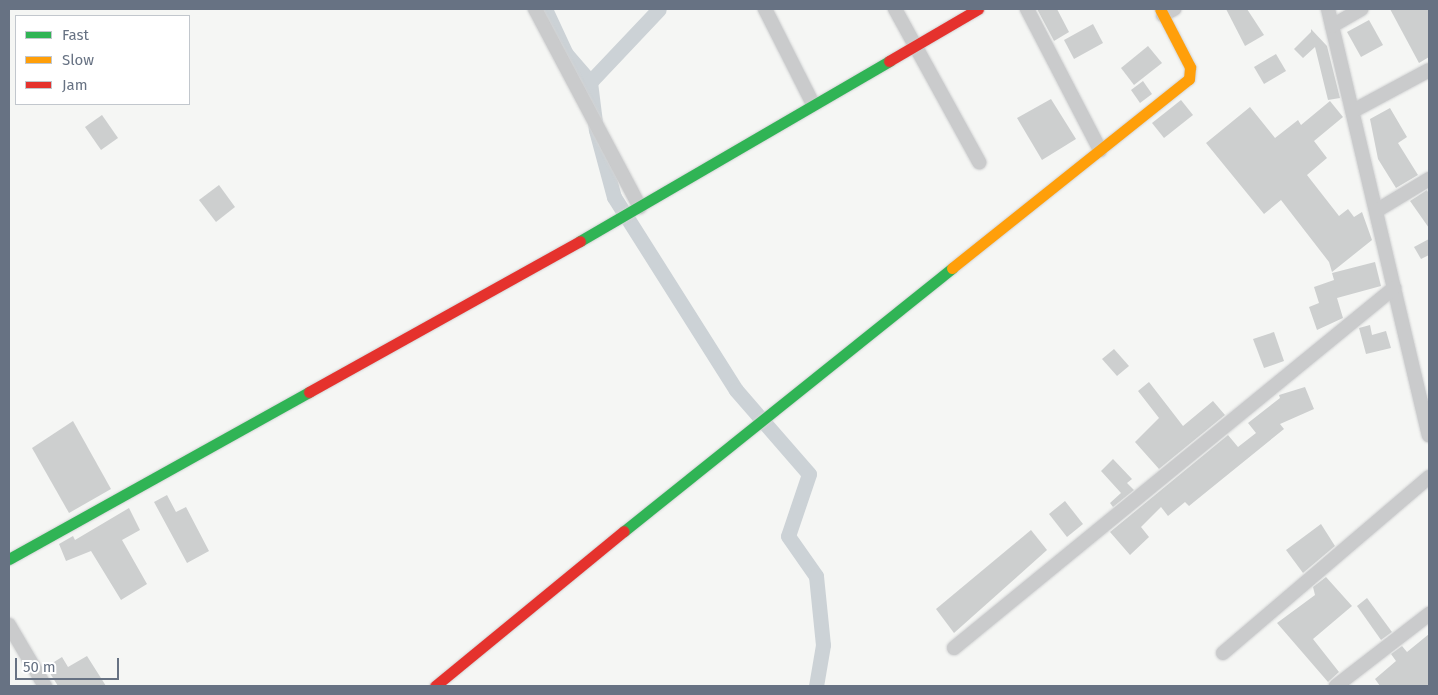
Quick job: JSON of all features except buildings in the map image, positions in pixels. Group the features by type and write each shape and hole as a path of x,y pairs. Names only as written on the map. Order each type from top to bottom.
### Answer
{"street":[{"path":"535,9 640,207"},
{"path":"765,9 813,104"},
{"path":"896,9 979,162"},
{"path":"9,559 640,207 978,9"},
{"path":"1027,9 1100,150"},
{"path":"1328,9 1354,111 1429,435"},
{"path":"1332,26 1362,9"},
{"path":"435,686 770,412 1189,79 1190,67 1166,11"},
{"path":"1354,111 1429,70"},
{"path":"1376,211 1429,179"},
{"path":"954,648 1394,288"},
{"path":"1223,653 1429,477"},
{"path":"1336,686 1429,614"},
{"path":"9,625 45,686"}],"waterway":[{"path":"545,9 566,54 590,82 596,130 614,197 736,390 809,474 788,536 816,576 823,645 816,686"},
{"path":"590,82 659,9"}],"traffic: fast":[{"path":"580,241 889,61"},
{"path":"624,531 952,268"},
{"path":"9,559 309,392"}],"traffic: slow":[{"path":"952,268 1189,79 1190,67 1160,9"}],"traffic: jam":[{"path":"889,61 978,9"},
{"path":"309,392 580,241"},
{"path":"435,686 624,531"}]}
